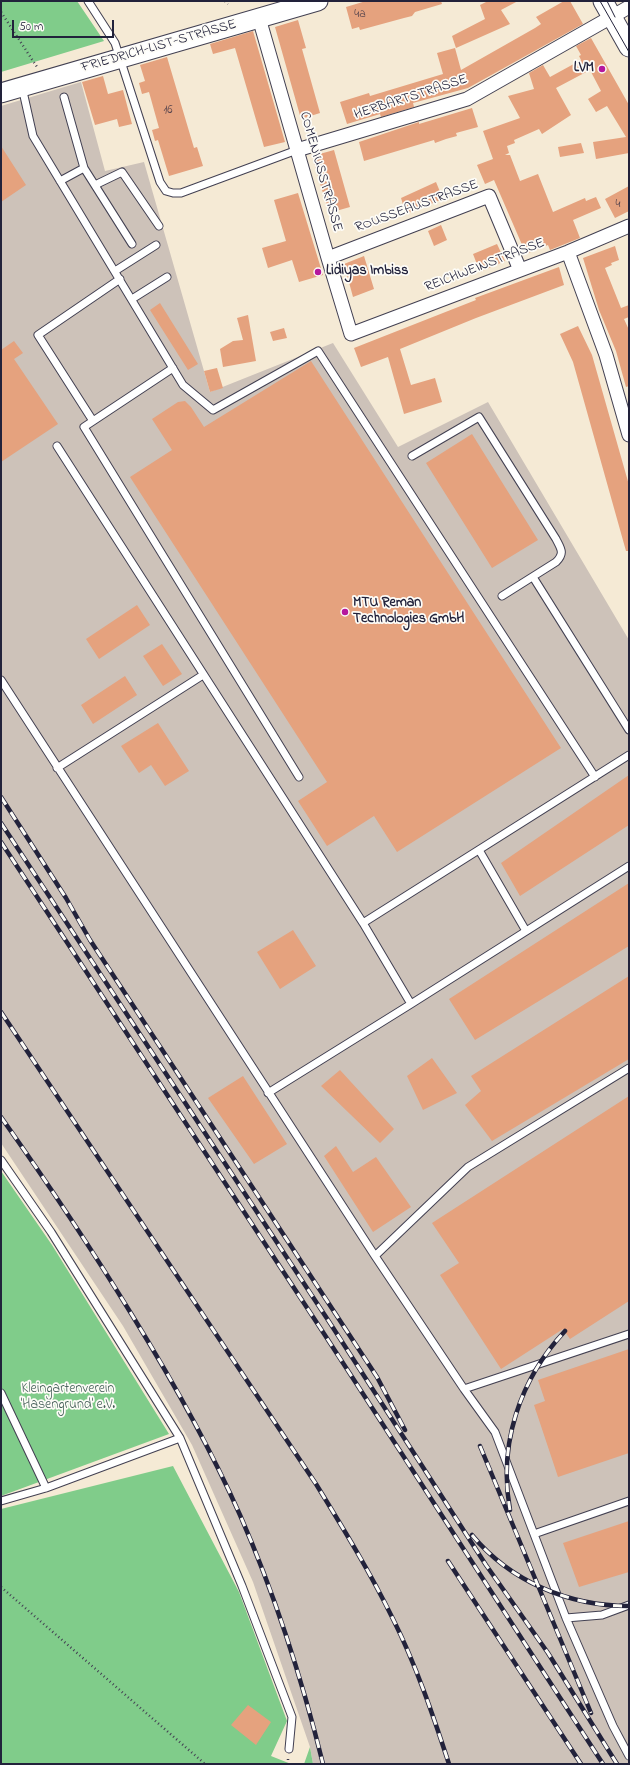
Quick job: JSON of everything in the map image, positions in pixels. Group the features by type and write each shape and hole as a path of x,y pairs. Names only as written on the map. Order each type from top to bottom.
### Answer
{"street":[{"name":"FRIEDRICH-LIST-STRASSE","path":"1,93 259,18 278,6 318,1"},
{"name":"HERBARTSTRASSE","path":"297,150 467,99 608,9 629,7"},
{"path":"608,9 629,47"},
{"name":"COMENIUSSTRASSE","path":"259,18 351,334"},
{"name":"ROUSSEAUSTRASSE","path":"328,258 489,196 520,270"},
{"name":"REICHWEINSTRASSE","path":"351,334 568,252 629,226"},
{"path":"568,252 606,355 629,435"}],"lane":[{"path":"88,1 115,43 160,182 166,191 182,193 297,150"},
{"path":"22,87 33,136 115,270 183,386 213,410 318,352 595,777"},
{"path":"64,97 84,168 132,244"},
{"path":"60,181 84,168"},
{"path":"95,185 122,172 159,226"},
{"path":"115,270 156,245"},
{"path":"132,299 167,277"},
{"path":"93,421 38,335 120,279"},
{"path":"173,368 84,427 298,777"},
{"path":"412,456 479,417 556,539 562,551 562,556 556,562 502,596"},
{"path":"57,446 363,923 411,1004"},
{"path":"533,577 629,730"},
{"path":"57,768 203,675"},
{"path":"1,680 374,1256 495,1432 566,1618 613,1726 629,1756"},
{"path":"363,923 629,755"},
{"path":"479,850 526,931"},
{"path":"268,1093 629,866"},
{"path":"374,1256 468,1167 629,1068"},
{"path":"1,1160 51,1232 180,1438 242,1586 292,1717 289,1749"},
{"path":"464,1389 629,1334"},
{"path":"1,1393 46,1488"},
{"path":"1,1501 46,1488 180,1438"},
{"path":"534,1534 629,1501"},
{"path":"566,1618 602,1615 629,1605"}],"path":[{"path":"1,12 45,80"},
{"path":"1,1587 205,1764"}],"shaded area":[{"path":"81,82 105,171 144,162 210,392 333,343 398,447 488,402 629,640 629,1764 313,1764 310,1747 253,1582 192,1445 123,1326 1,1143 1,106"}],"green space":[{"path":"1,1 77,1 104,41 1,72"},
{"name":"Kleingartenverein 'Hasengrund' e.V.","path":"1,1171 52,1245 169,1434 1,1496"},
{"path":"173,1466 239,1592 287,1721 271,1756 291,1764 1,1764 1,1509"},
{"path":"310,1747 313,1764 304,1764"}],"building":[{"path":"366,1 441,1 442,4 415,12 412,16 360,30 359,27 352,29 346,7"},
{"path":"488,1 518,1 501,10 510,24 456,48 452,36 485,19 480,5"},
{"path":"564,1 570,1 583,24 468,88 413,103 414,107 381,117 380,114 347,124 340,102 369,93 370,96 443,74 437,53 455,48 461,70 541,24 536,17"},
{"path":"298,20 306,48 302,49 320,113 301,119 275,27"},
{"path":"253,31 285,142 264,147 235,48 213,54 210,44"},
{"path":"591,38 629,105 629,153 596,159 593,142 626,137 607,106 596,112 588,99 601,91 590,70 556,88 571,115 542,134 539,129 514,140 515,143 507,146 509,153 505,155 510,155 520,181 538,174 553,212 585,198 586,201 596,197 601,208 573,220 580,238 550,250 548,245 526,254 494,180 485,184 477,165 493,159 483,131 520,118 508,96 534,89 529,73 543,65 550,77 581,60 579,56 581,55 576,46"},
{"path":"167,57 194,148 197,147 203,166 169,176 158,140 155,141 152,130 159,128 149,92 142,94 139,83 145,81 140,65"},
{"path":"103,76 108,94 123,90 132,124 119,127 117,119 95,125 82,82"},
{"path":"472,108 478,127 456,133 457,136 435,143 434,140 364,161 359,142 419,122 419,124"},
{"path":"581,143 584,153 560,157 558,147"},
{"path":"1,146 26,185 1,202"},
{"path":"334,150 350,207 329,213 313,160 316,155"},
{"path":"436,182 443,199 406,214 401,198"},
{"path":"629,186 629,211 615,218 605,199"},
{"path":"298,193 323,275 299,282 292,260 268,268 262,248 286,241 274,200"},
{"path":"441,225 447,240 434,246 428,231"},
{"path":"497,244 505,261 480,272 473,254"},
{"path":"615,246 619,260 611,263 612,265 605,268 621,308 629,305 629,317 624,319 629,330 629,386 626,387 616,351 599,310 583,258"},
{"path":"364,256 374,289 353,297 344,264"},
{"path":"559,267 564,285 476,318 400,349 411,385 435,378 442,402 404,414 388,357 361,367 354,348 476,300 475,298"},
{"path":"160,303 198,364 188,370 150,310"},
{"path":"248,315 256,361 223,367 220,349 233,341 243,340 237,318"},
{"path":"578,326 592,355 629,485 629,551 626,551 573,362 560,334"},
{"path":"284,328 287,338 273,341 270,332"},
{"path":"14,341 23,353 14,359 58,424 1,462 1,350"},
{"name":"MTU Reman Technologies GmbH","path":"311,361 561,748 397,852 374,816 327,846 298,801 327,782 130,477 172,450 152,419 178,402 185,401 191,407 204,427"},
{"path":"217,368 223,388 210,392 204,371"},
{"path":"472,434 538,540 492,568 426,463"},
{"path":"137,605 150,625 99,659 86,639"},
{"path":"162,644 182,674 163,686 143,656"},
{"path":"125,676 137,695 93,724 81,705"},
{"path":"158,723 189,771 165,786 151,765 139,773 121,746"},
{"path":"629,775 629,825 520,896 501,863"},
{"path":"629,883 629,946 475,1040 449,999"},
{"path":"293,930 316,966 280,989 257,952"},
{"path":"629,976 629,1059 492,1141 465,1105 481,1091 471,1076"},
{"path":"432,1058 457,1093 423,1110 407,1076"},
{"path":"340,1070 394,1129 380,1143 321,1086"},
{"path":"243,1076 287,1144 254,1164 208,1098"},
{"path":"629,1096 629,1301 570,1339 563,1329 501,1369 440,1275 459,1263 432,1223"},
{"path":"336,1146 353,1172 376,1157 411,1207 373,1232 324,1156"},
{"path":"629,1349 629,1453 558,1477 534,1405 545,1401 538,1380"},
{"path":"629,1521 629,1572 579,1587 563,1543"},
{"path":"248,1705 271,1722 256,1745 231,1725"}],"tram line":[{"path":"600,1 629,52"},
{"path":"607,1 615,17"}],"railway":[{"path":"1,797 66,898 90,940 377,1377 405,1430"},
{"path":"1,823 328,1320 486,1565 548,1653 617,1764"},
{"path":"1,842 319,1326 603,1764"},
{"path":"1,1012 316,1484 346,1534 375,1584 401,1636 424,1690 449,1764"},
{"path":"1,1117 68,1215 147,1339 176,1388 216,1463 240,1515 265,1576 297,1669 323,1764"},
{"path":"510,1510 507,1485 507,1461 510,1437 516,1414 525,1391 536,1370 549,1350 565,1331"},
{"path":"480,1446 591,1713"},
{"path":"472,1535 487,1552 505,1566 523,1578 543,1588 563,1596 585,1602 629,1606"},
{"path":"448,1561 581,1764"}],"place":[{"name":"LVM","path":"602,69"},
{"name":"Lidiyas Imbiss","path":"318,272"},
{"name":"MTU Reman Technologies GmbH","path":"345,612"}]}
